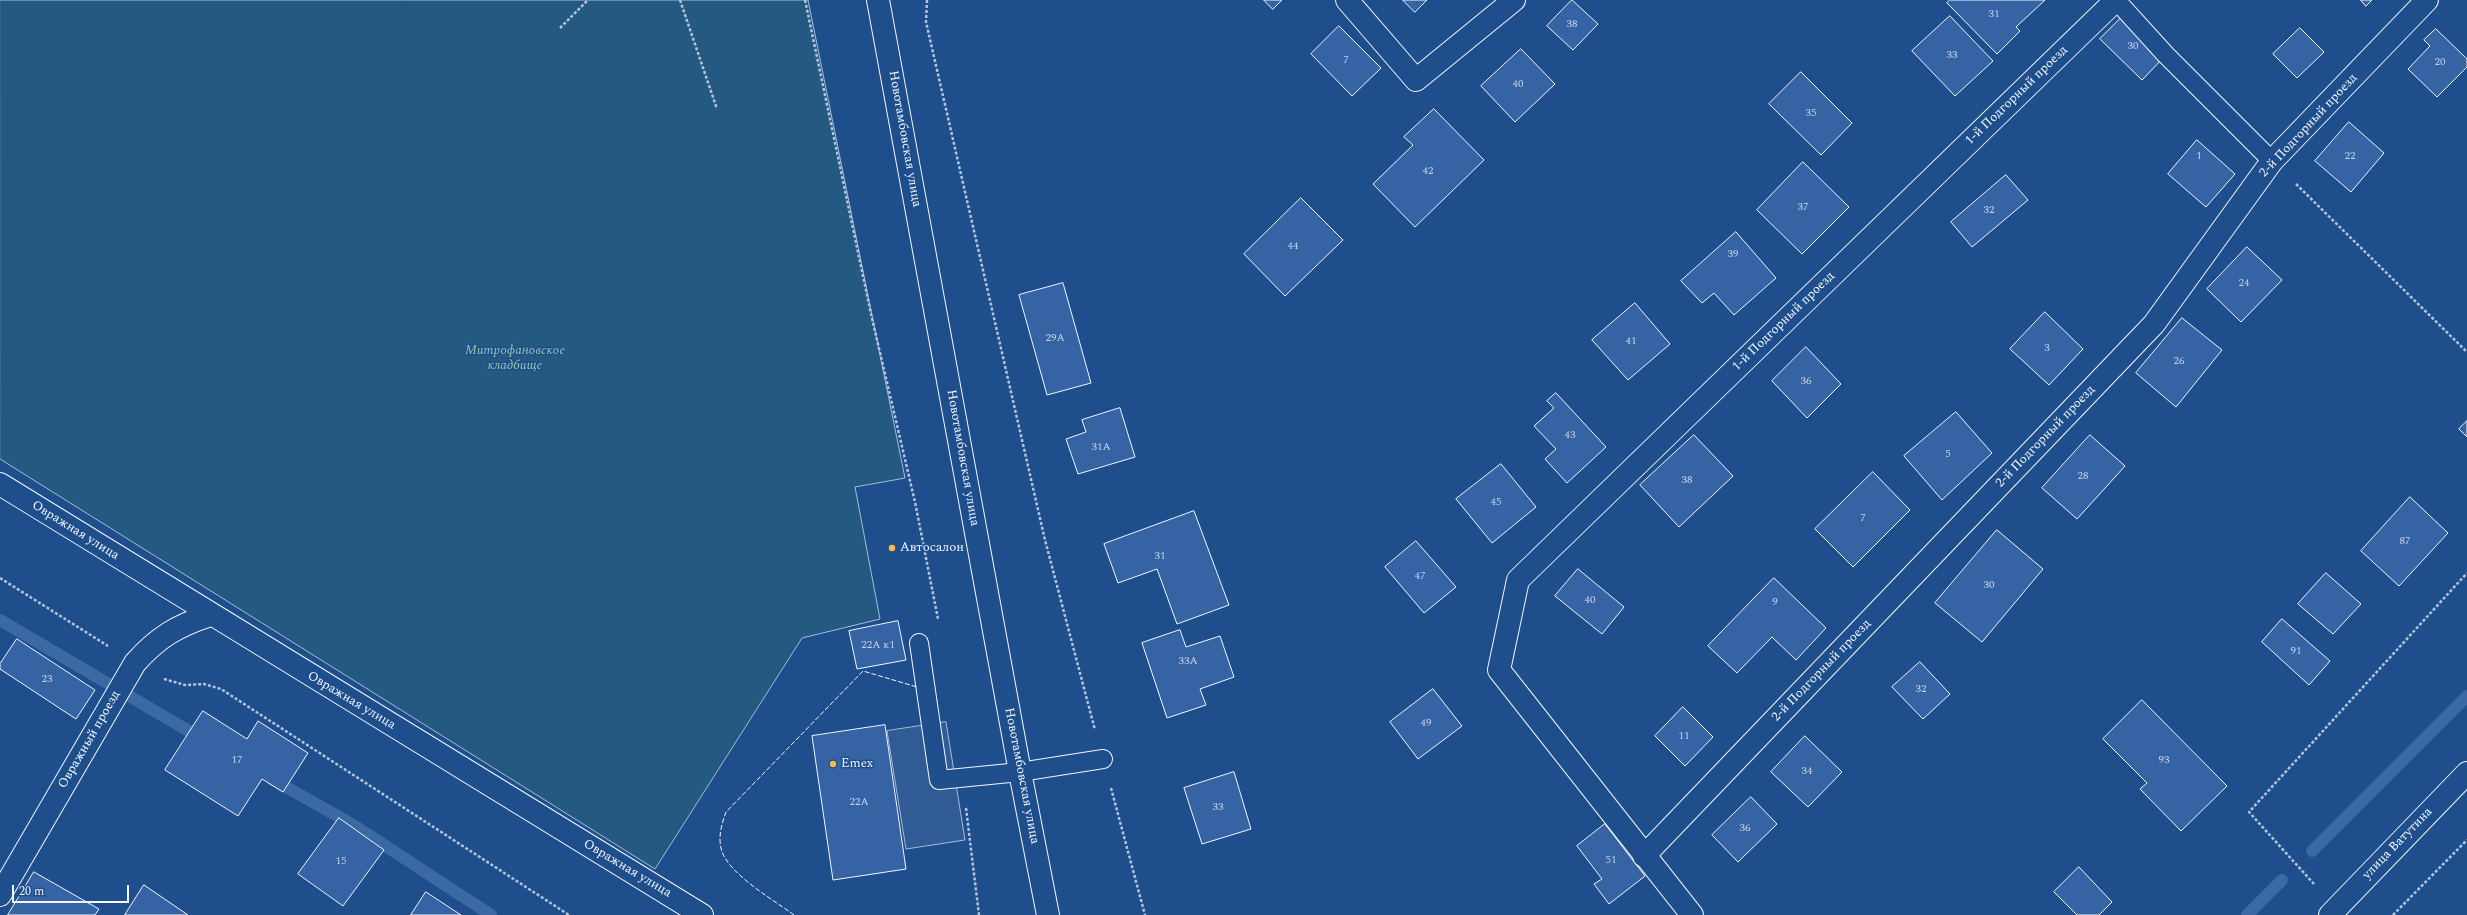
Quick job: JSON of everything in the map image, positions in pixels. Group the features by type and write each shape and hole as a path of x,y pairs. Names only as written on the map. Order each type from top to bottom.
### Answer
{"street":[{"name":"Новотамбовская улица","path":"878,0 1020,772 1048,915"},
{"path":"1347,0 1416,80 1514,0"},
{"name":"1-й Подгорный проезд","path":"1644,856 1499,670 1518,580 2116,0"},
{"name":"2-й Подгорный проезд","path":"1644,856 2154,324 2272,161 2427,0"},
{"name":"Овражная улица","path":"0,484 210,615 702,915"},
{"name":"Овражный проезд","path":"0,895 135,663 152,643 182,624 210,615"},
{"name":"улица Ватутина","path":"2333,912 2467,773"},
{"path":"1644,856 1692,915"}],"lane":[{"path":"2116,0 2166,55 2272,161"},
{"path":"919,643 939,780 1020,772 1103,759"}],"path":[{"path":"560,28 588,0"},
{"path":"680,0 716,109"},
{"path":"805,0 871,314 915,502 939,627"},
{"path":"926,0 926,22 1043,533 1145,915"},
{"path":"2272,161 2390,274 2467,352"},
{"path":"2333,912 2249,812 2467,573"},
{"path":"0,578 135,663 167,681 185,685 204,684 221,689 569,915"},
{"path":"963,777 978,915"},
{"path":"2393,915 2467,840"}],"green space":[{"name":"Митрофановское кладбище","path":"0,0 808,0 905,478 855,487 880,619 802,638 655,869 0,459"}],"shaded area":[{"path":"946,722 965,840 906,849 887,731"}],"building":[{"path":"1264,0 1282,0 1273,9"},
{"path":"1403,0 1427,0 1415,12"},
{"path":"1572,0 1598,24 1573,50 1547,26"},
{"path":"1950,0 2045,0 2016,27 2020,31 1997,54 1947,3"},
{"path":"2361,0 2372,0 2366,6"},
{"path":"2124,15 2166,55 2142,80 2100,39"},
{"path":"1950,16 1993,61 1955,96 1912,51"},
{"path":"1339,26 1381,68 1352,96 1311,54"},
{"path":"2300,28 2324,52 2297,78 2273,54"},
{"path":"2436,29 2467,59 2467,67 2437,97 2408,69 2430,46 2424,40"},
{"path":"1521,49 1555,84 1515,122 1481,86"},
{"path":"1801,72 1852,123 1821,155 1769,104"},
{"path":"1434,109 1484,160 1415,227 1373,184 1413,145 1404,137"},
{"path":"2349,122 2384,153 2351,192 2315,161"},
{"path":"2197,140 2235,174 2206,207 2168,174"},
{"path":"1803,162 1849,207 1802,254 1757,210"},
{"path":"2006,175 2028,200 1972,247 1951,222"},
{"path":"1301,198 1343,240 1285,296 1244,254"},
{"path":"1736,232 1776,278 1734,315 1714,293 1702,303 1681,281"},
{"path":"2247,247 2282,280 2241,322 2207,289"},
{"path":"1063,283 1091,383 1047,395 1019,295"},
{"path":"1635,303 1670,344 1628,380 1592,340"},
{"path":"2045,312 2083,349 2049,385 2010,349"},
{"path":"2182,318 2222,350 2176,407 2136,373"},
{"path":"1806,347 1841,384 1807,418 1772,381"},
{"path":"1556,393 1606,447 1567,483 1545,459 1556,449 1534,426 1554,408 1547,401"},
{"path":"1120,408 1135,457 1078,474 1066,439 1086,432 1082,420"},
{"path":"1956,412 1992,453 1942,500 1904,456"},
{"path":"2467,421 2467,437 2459,429"},
{"path":"1694,435 1733,476 1679,527 1640,485"},
{"path":"2090,435 2125,466 2077,519 2042,488"},
{"path":"1501,464 1536,507 1492,543 1456,499"},
{"path":"1873,472 1910,510 1853,567 1815,529"},
{"path":"2410,497 2448,533 2399,586 2361,551"},
{"path":"1194,511 1229,605 1177,624 1157,569 1118,583 1104,544"},
{"path":"1997,530 2043,569 1982,642 1935,603"},
{"path":"1416,541 1456,587 1424,613 1385,567"},
{"path":"1578,569 1624,607 1602,634 1555,596"},
{"path":"2326,573 2361,604 2333,634 2298,604"},
{"path":"1774,578 1826,628 1796,660 1772,637 1737,673 1708,646"},
{"path":"2282,619 2330,661 2309,685 2262,642"},
{"path":"898,621 906,660 857,669 849,631"},
{"path":"1180,630 1186,647 1220,636 1234,677 1200,689 1206,705 1167,718 1142,643"},
{"path":"17,639 95,690 76,719 0,669 0,664"},
{"path":"1920,662 1950,694 1923,719 1892,687"},
{"path":"1433,689 1462,726 1418,759 1390,722"},
{"path":"2142,700 2227,786 2181,831 2140,789 2147,783 2103,739"},
{"path":"1683,707 1713,737 1685,766 1655,736"},
{"path":"203,711 247,739 258,721 308,753 283,792 262,779 238,816 165,770"},
{"path":"885,725 906,869 833,880 812,736"},
{"path":"1805,736 1842,772 1808,807 1771,772"},
{"path":"1234,772 1251,829 1202,844 1184,788"},
{"path":"1751,797 1777,824 1738,862 1712,835"},
{"path":"339,818 384,850 343,906 298,874"},
{"path":"1605,824 1645,876 1609,904 1594,884 1602,879 1577,846"},
{"path":"2079,867 2112,902 2099,915 2077,915 2054,892"},
{"path":"34,872 99,909 95,915 8,915"},
{"path":"144,885 188,915 125,915"},
{"path":"426,892 461,915 411,915"}],"waterway":[{"path":"0,620 204,740"},
{"path":"2312,851 2467,696"},
{"path":"272,779 355,826 491,915"},
{"path":"2247,915 2282,880"}],"fence":[{"path":"794,915 763,894 741,876 725,857 721,848 720,834 726,812 863,671 917,687"}],"place":[{"name":"Автосалон","path":"892,548"},
{"name":"Emex","path":"833,764"}]}
